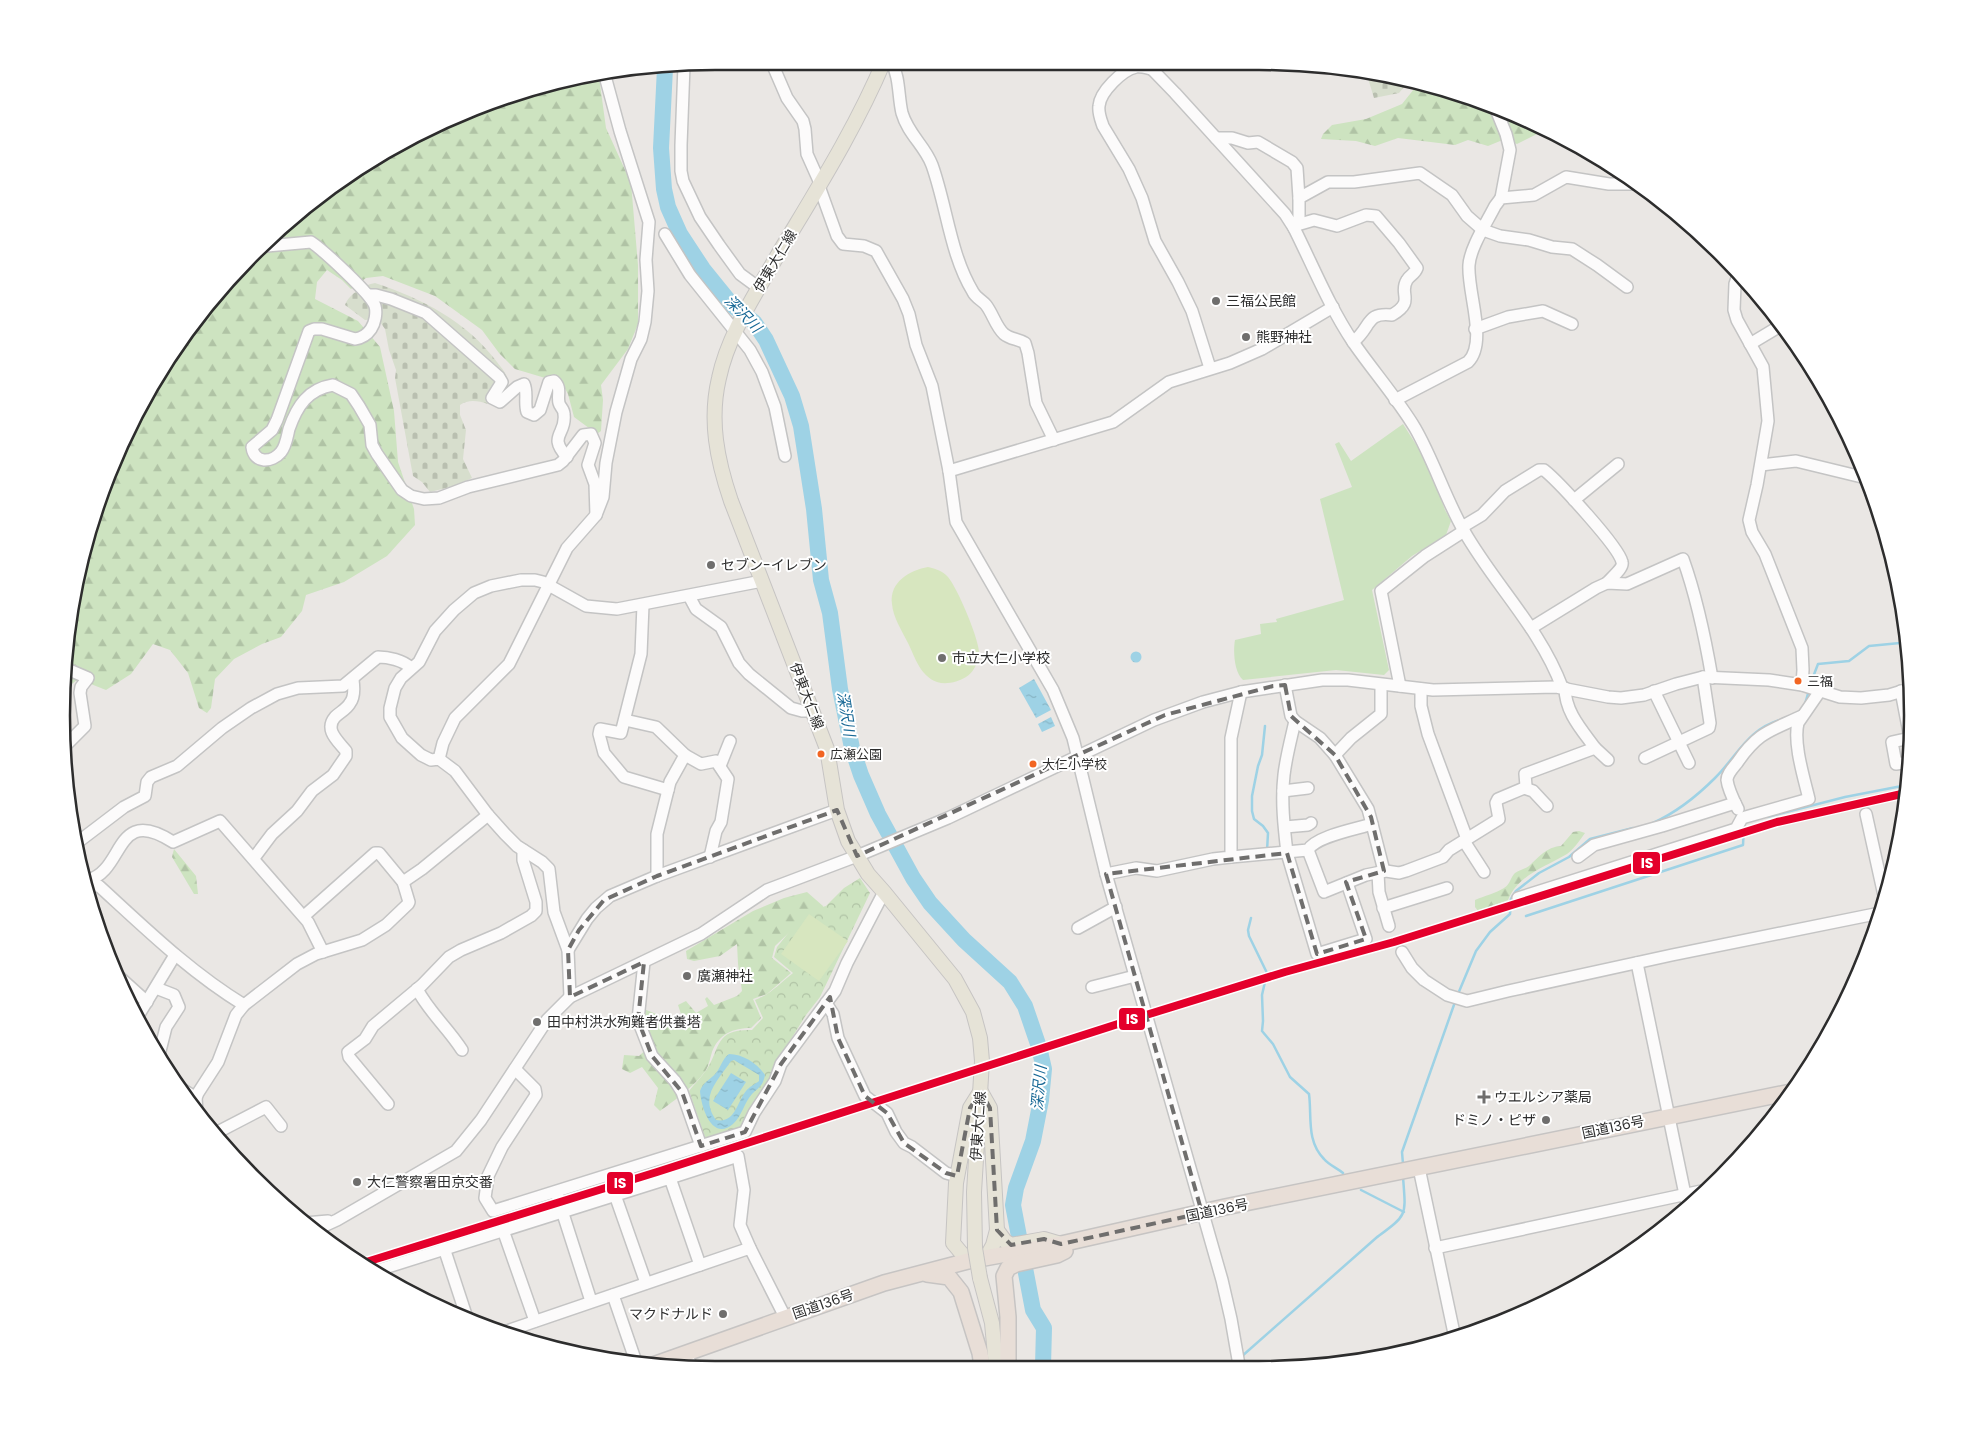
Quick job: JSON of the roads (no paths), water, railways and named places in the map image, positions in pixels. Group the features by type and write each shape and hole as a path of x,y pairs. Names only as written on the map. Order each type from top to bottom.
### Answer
{"highway":[{"name":"国道136号","path":"668,1359 785,1317 976,1256 1013,1254 1052,1247 1202,1213 1781,1094"},
{"path":"1008,1361 1008,1317 1004,1276 1013,1254"},
{"path":"961,1292 976,1256"},
{"path":"918,1273 949,1278 961,1292 981,1361"}],"main road":[{"name":"伊東大仁線","path":"880,70 853,126 756,292 737,330 719,376 715,406 715,440 725,483 827,749 837,810 848,841 868,874 955,979 973,1012 980,1038 982,1061 974,1192 976,1256 992,1323 996,1361"},
{"path":"918,1273 944,1260 951,1252 957,1176 970,1108 981,1092 990,1108 997,1230 993,1245 976,1256 953,1243"},
{"path":"997,1230 1013,1254"}],"street":[{"path":"775,70 787,98 802,121 806,137 807,154 838,236 843,244 864,246 876,251 903,299 909,314 914,341 932,386 959,528 989,577 1062,709 1078,756 1106,874 1222,1280 1238,1361"},
{"path":"894,70 905,120 914,139 927,153 939,186 957,260 972,291 986,306 1001,331 1011,338 1025,343 1036,403 1054,440"},
{"path":"1131,70 1118,78 1106,90 1099,106 1100,116 1103,126 1138,188 1155,241 1192,311 1210,368"},
{"path":"1153,70 1295,226 1333,307 1353,342 1414,427 1432,460 1463,529 1531,628 1564,688 1567,704 1572,716 1595,748 1608,760"},
{"path":"684,71 681,171 687,191 718,246 756,292"},
{"path":"439,759 446,736 455,718 509,664 567,548 596,515 602,497 606,463 616,412 631,359 641,339 645,322 648,291 646,260 650,230 648,214 620,131 606,80"},
{"path":"1395,400 1468,362 1476,351 1469,262 1495,206 1501,198 1510,150 1500,117"},
{"path":"1216,138 1232,138 1248,143 1258,142 1292,162 1297,168 1299,198 1299,218 1295,226"},
{"path":"1299,198 1328,182 1354,182 1420,174 1452,195 1467,216 1483,230 1500,236 1529,240 1552,248 1572,250 1597,265 1627,287"},
{"path":"1501,198 1534,195 1560,179 1566,178 1609,184 1624,184"},
{"path":"1295,226 1310,220 1337,226 1370,214 1376,216 1417,268 1405,285 1405,303 1403,308 1392,315 1382,313 1374,316 1363,333 1353,342"},
{"path":"664,234 690,275 737,330 762,372 775,408 785,456"},
{"path":"274,245 311,242 369,295 375,306 375,318 364,337 355,339 318,328 309,331 278,420 272,430 252,448 256,458 263,461 271,459 282,452 292,422 304,398 315,390 333,385 351,394 360,406 370,425 372,445 377,454 402,490 411,496 439,498 468,487 558,465 567,457 583,434 591,434 595,444 588,465 595,484 596,515"},
{"path":"1518,898 1736,829 1742,818 1809,799 1797,741 1798,723 1804,716 1810,688 1802,648 1749,520 1768,421 1763,367 1734,310 1736,281"},
{"path":"369,295 391,299 428,316 499,377 502,382 492,398 496,402 500,402 517,387 524,384 526,387 525,407 527,412 534,415 540,410 549,382 554,381 560,390 559,404 564,413 557,442 558,447 567,457"},
{"path":"949,470 1113,422 1169,382 1210,368 1230,364 1262,350 1333,307"},
{"path":"1475,329 1508,318 1543,311 1572,324"},
{"path":"1750,344 1775,329"},
{"path":"1761,465 1796,461 1857,475"},
{"path":"1574,500 1618,464"},
{"path":"1400,686 1381,590 1482,515 1505,491 1542,469 1557,480 1614,549 1622,562 1622,567 1606,584"},
{"path":"1531,628 1596,588 1606,584 1627,584 1683,559 1703,627 1710,723 1709,728 1646,758"},
{"path":"570,997 568,950 554,912 549,869 505,834 488,815 455,771 439,759 431,760 421,755 402,738 390,717 390,708 395,688 401,678 419,662 435,631 457,607 474,593 491,586 521,580 535,580 586,606 617,610 762,581"},
{"path":"689,596 696,609 721,627 739,663 749,674 791,708 797,711 813,711"},
{"path":"643,605 641,654 621,733 600,729 599,734 604,753 624,777 668,790"},
{"path":"82,839 124,807 145,796 147,782 151,777 177,766 222,728 251,708 277,694 304,687 336,688 344,686 378,656 406,664 411,668"},
{"path":"71,671 88,678 81,686 80,693 85,726 71,740"},
{"path":"322,1227 338,1220 456,1151 481,1120 547,1020 570,997 701,934 767,890 939,822 1166,715 1203,702 1241,692 1322,680 1348,680 1421,690 1564,688 1608,698 1621,698 1708,677 1769,680 1810,688 1840,697 1875,698 1903,690"},
{"path":"254,858 272,834 297,811 312,791 333,775 346,756 346,750 335,738 331,728 334,718 351,702 354,687 352,680"},
{"path":"1285,685 1290,714 1295,721 1320,738 1335,754 1368,809 1381,872 1377,881 1389,926"},
{"path":"1335,754 1351,738 1381,714 1382,685"},
{"path":"1421,690 1421,706 1428,734 1465,840 1484,872"},
{"path":"1654,691 1689,763"},
{"path":"1231,857 1231,738 1241,692"},
{"path":"1742,818 1728,777 1745,751 1767,731 1804,716"},
{"path":"625,720 656,727 685,755 701,764 716,761 720,766 728,779 721,822 716,831 710,858"},
{"path":"1295,721 1284,773 1283,791 1287,853 1317,954 1366,939 1347,883"},
{"path":"1902,763 1896,764 1892,742 1903,739"},
{"path":"720,766 730,741"},
{"path":"1524,788 1526,786 1525,774 1595,748"},
{"path":"658,876 657,834 668,790 685,755"},
{"path":"1283,791 1308,788"},
{"path":"1308,850 1324,892 1366,875 1381,872 1399,873 1443,857 1449,850 1499,819 1496,802 1498,799 1524,788 1534,792 1547,806"},
{"path":"1578,857 1594,845 1662,826 1735,802"},
{"path":"568,950 579,930 604,900 618,892 837,810"},
{"path":"1866,814 1882,884"},
{"path":"402,882 422,869 488,815"},
{"path":"91,879 102,874 126,838 138,831 147,830 173,842 220,821 304,916 315,933 323,952"},
{"path":"1285,827 1308,825 1311,823"},
{"path":"1106,874 1136,868 1157,871 1212,859 1308,850 1309,847 1322,840 1372,824"},
{"path":"388,1104 348,1057 348,1053 365,1039 373,1026 417,989 455,953 500,933 534,914 537,907 523,860 523,850"},
{"path":"196,1098 218,1062 236,1015 244,1005 297,964 323,952 356,943 386,925 409,902 402,882 382,856 376,853 304,916"},
{"path":"93,886 99,886 216,988 244,1005"},
{"path":"1383,908 1447,888"},
{"path":"516,1069 534,1089 536,1095 518,1120 492,1168 486,1184 485,1198 491,1209 496,1212 745,1132 754,1113 775,1081 781,1064 835,991 847,963 884,892"},
{"path":"1078,928 1116,907"},
{"path":"1402,952 1412,968 1424,980 1447,996 1462,1001 1474,1000 1508,990 1873,913"},
{"path":"142,1010 176,955"},
{"path":"644,962 638,1020 652,1056 675,1081 682,1092 702,1146"},
{"path":"1636,963 1686,1199"},
{"path":"1092,987 1135,976"},
{"path":"130,987 147,1002"},
{"path":"156,988 174,995 179,1007 166,1026 161,1046"},
{"path":"417,989 426,1005 449,1030 462,1050"},
{"path":"826,1003 833,1014 838,1038 865,1096 887,1114 904,1143 946,1173 957,1176"},
{"path":"221,1130 266,1107 281,1126"},
{"path":"382,1268 738,1156 744,1190 740,1225 785,1317"},
{"path":"1408,1171 1435,1248 1453,1331"},
{"path":"670,1178 700,1265"},
{"path":"556,1192 591,1301"},
{"path":"1435,1248 1693,1192"},
{"path":"615,1195 646,1283"},
{"path":"316,1222 338,1220"},
{"path":"503,1230 535,1321"},
{"path":"444,1248 464,1310"},
{"path":"513,1329 750,1248"},
{"path":"613,1294 634,1355"},
{"path":"685,1353 689,1360"}],"water":[{"path":"1136,651 1142,657 1136,663 1130,657"},
{"path":"1034,679 1051,710 1036,718 1019,688"},
{"path":"1051,717 1055,726 1042,732 1038,724"},
{"path":"734,1054 745,1058 765,1075 762,1084 749,1098 736,1121 726,1128 719,1129 714,1126 705,1113 700,1091 705,1083 716,1073 727,1056","holes":["734,1060 759,1075 759,1081 746,1091 735,1111 727,1119 716,1120 711,1111 710,1096 716,1082 731,1061"]},
{"path":"731,1073 746,1082 728,1110 713,1101"}],"waterway":[{"name":"深沢川","path":"665,72 661,148 664,189 668,207 680,234 703,269 733,306 754,322 766,340 792,396 801,426 814,509 821,580 830,613 840,689 852,748 861,775 878,814 913,878 930,903 964,940 1010,982 1025,1006 1039,1047 1044,1069 1041,1100 1033,1141 1016,1188 1013,1205 1033,1310 1044,1328 1043,1361"},
{"path":"1810,685 1818,664 1849,661 1869,646 1899,643"},
{"path":"1805,704 1809,690"},
{"path":"1653,823 1678,809 1701,791 1752,736 1771,723 1783,719"},
{"path":"1265,726 1262,755 1252,796 1252,811 1254,819 1268,833 1267,851"},
{"path":"1767,817 1845,797 1900,786"},
{"path":"1526,916 1743,845 1744,825"},
{"path":"1458,994 1476,951 1490,932 1510,914 1511,899 1516,891 1539,873 1569,857 1590,839 1633,828"},
{"path":"1251,918 1248,930 1249,936 1267,973 1262,995 1262,1031 1273,1044 1290,1077 1309,1094 1312,1136 1318,1152 1326,1161 1343,1173"},
{"path":"1403,1164 1402,1152 1455,1002"},
{"path":"1241,1357 1399,1219 1403,1214 1405,1200 1403,1177"},
{"path":"1361,1190 1404,1212"}],"place":[{"name":"三福公民館","path":"1216,301"},
{"name":"熊野神社","path":"1246,337"},
{"name":"セブン-イレブン","path":"711,565"},
{"name":"市立大仁小学校","path":"942,658"},
{"name":"三福","path":"1798,681"},
{"name":"広瀬公園","path":"821,754"},
{"name":"大仁小学校","path":"1033,764"},
{"name":"廣瀬神社","path":"687,976"},
{"name":"田中村洪水殉難者供養塔","path":"537,1022"},
{"name":"ウエルシア薬局","path":"1484,1097"},
{"name":"ドミノ・ピザ","path":"1546,1120"},
{"name":"大仁警察署田京交番","path":"357,1182"},
{"name":"マクドナルド","path":"723,1314"}]}
